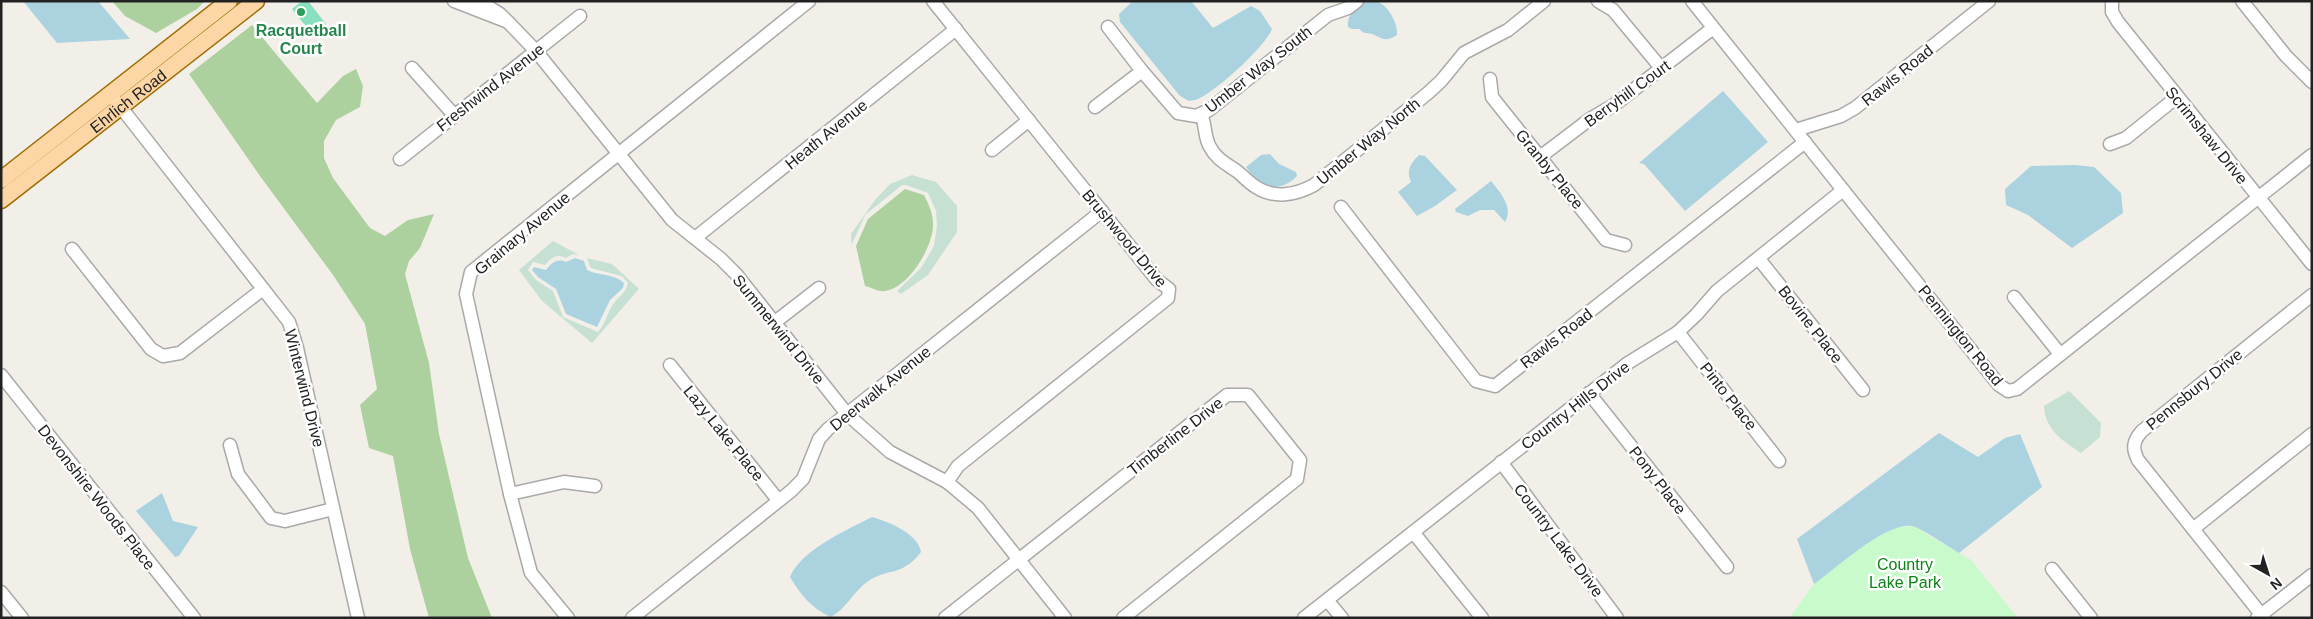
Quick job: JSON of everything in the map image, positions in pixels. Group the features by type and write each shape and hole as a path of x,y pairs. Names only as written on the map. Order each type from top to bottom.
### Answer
{"main road":[{"name":"Ehrlich Road","path":"1,200 229,1"},
{"name":"Ehrlich Road","path":"1,180 256,1"}],"street":[{"name":"Summerwind Drive","path":"454,1 508,22"},
{"name":"Summerwind Drive","path":"479,1 500,14 536,51 672,220 736,274 847,414 890,452 947,482 978,508 1065,618"},
{"name":"Grainary Avenue","path":"568,618 531,573 510,494 466,294 471,272 809,1"},
{"name":"Brushwood Drive","path":"933,1 1157,280 1170,289 1168,298 958,466 947,482"},
{"name":"Umber Way South","path":"1108,27 1178,113 1196,116 1202,114 1328,15 1348,8 1357,1"},
{"name":"Umber Way North","path":"1202,114 1206,124 1208,144 1221,162 1266,192 1290,194 1303,191 1314,185 1428,93 1441,81 1464,53 1508,30 1544,1"},
{"path":"1598,1 1614,10 1661,68"},
{"name":"Pennington Road","path":"1692,1 1999,385 2008,391 2017,389 2312,155"},
{"name":"Rawls Road","path":"1796,130 1841,116 1855,108 1989,1"},
{"name":"Scrimshaw Drive","path":"2112,1 2112,12 2118,22 2312,264"},
{"path":"2242,1 2286,56 2312,82"},
{"name":"Freshwind Avenue","path":"400,160 580,16"},
{"name":"Berryhill Court","path":"1540,157 1590,120 1614,105 1713,28"},
{"name":"Heath Avenue","path":"695,238 956,29"},
{"path":"412,68 454,115"},
{"path":"1095,107 1142,71"},
{"name":"Granby Place","path":"1490,79 1492,97 1606,240 1626,245"},
{"path":"2110,144 2126,138 2177,97"},
{"name":"Winterwind Drive","path":"116,101 288,322 297,348 358,618"},
{"path":"992,150 1029,120"},
{"name":"Rawls Road","path":"1341,207 1476,381 1495,386 1805,142"},
{"name":"Country Hills Drive","path":"1304,618 1628,363 1678,332 1717,291 1843,190"},
{"name":"Deerwalk Avenue","path":"632,618 803,479 819,439 828,429 1102,211"},
{"path":"72,249 151,349 163,356 180,353 263,289"},
{"name":"Bovine Place","path":"1759,258 1863,390"},
{"path":"775,322 819,288"},
{"name":"Pennsbury Drive","path":"2261,617 2138,460 2134,452 2134,442 2142,430 2312,295"},
{"path":"2014,297 2060,354"},
{"name":"Pinto Place","path":"1678,332 1779,461"},
{"name":"Lazy Lake Place","path":"670,365 778,500"},
{"name":"Devonshire Woods Place","path":"1,375 194,618"},
{"name":"Pony Place","path":"1589,393 1727,567"},
{"name":"Timberline Drive","path":"946,618 1227,395 1248,395 1300,460 1297,479 1123,618"},
{"path":"2193,529 2312,434"},
{"path":"230,445 238,474 271,518 285,521 334,509"},
{"name":"Country Lake Drive","path":"1501,462 1617,618"},
{"path":"510,494 564,482 595,486"},
{"path":"1414,532 1482,618"},
{"path":"2052,569 2091,618"},
{"path":"2261,617 2312,575"},
{"path":"1,592 22,618"},
{"path":"1327,600 1342,618"}],"green space":[{"path":"112,1 205,1 197,9 156,33 125,16"},
{"path":"302,1 308,1 326,24 312,34 292,9"},
{"path":"252,25 317,103 343,76 356,69 363,86 360,107 336,120 324,141 324,158 333,178 370,228 385,236 408,220 434,214 420,248 409,261 405,274 429,363 439,434 468,558 492,618 429,618 410,549 393,456 369,448 360,405 377,389 365,324 333,275 260,176 189,74"},
{"path":"912,175 936,182 957,206 957,232 928,275 901,294 897,291 921,268 934,246 937,226 936,211 928,193 902,185 865,215 852,244 852,250 851,234 875,200 890,184"},
{"path":"905,189 924,195 932,216 932,233 924,256 908,277 890,290 878,291 865,286 856,246 868,219"},
{"path":"553,241 579,255 573,254 566,258 557,256 545,265 533,262 528,270 536,280 553,291 563,317 598,332 616,300 627,286 628,283 622,276 590,267 587,258 612,264 639,289 592,343 542,301 519,270"},
{"path":"2069,391 2101,423 2100,437 2081,453 2056,434 2045,414 2044,406"},
{"name":"Country Lake Park","path":"1913,526 1971,560 2018,618 1789,618 1814,584 1862,547 1893,528"}],"water":[{"path":"23,1 98,1 130,39 57,43"},
{"path":"1133,1 1191,1 1213,28 1251,6 1260,11 1272,29 1260,46 1229,77 1199,99 1189,101 1180,96 1120,22 1119,14"},
{"path":"1363,1 1376,1 1385,6 1394,20 1397,35 1392,38 1383,39 1373,34 1364,33 1359,29 1348,27 1350,16"},
{"path":"1723,91 1768,142 1685,211 1644,164 1639,163"},
{"path":"1270,154 1279,164 1296,172 1297,176 1294,180 1285,185 1274,187 1259,183 1246,167 1261,155"},
{"path":"1419,155 1425,156 1457,190 1417,216 1398,192 1411,182 1410,167"},
{"path":"2075,165 2094,167 2121,193 2123,213 2072,248 2028,215 2006,205 2005,189 2031,166"},
{"path":"1491,181 1505,200 1508,211 1505,222 1494,210 1480,210 1468,216 1456,212 1455,209"},
{"path":"575,258 584,261 587,270 611,276 624,283 623,288 610,300 597,327 566,314 556,289 538,277 532,270 534,267 546,270 554,262 566,262"},
{"path":"1939,433 1978,457 2005,438 2020,434 2042,487 1959,553 1916,527 1901,527 1888,531 1861,548 1814,584 1797,539"},
{"path":"162,493 173,521 198,527 179,556 175,557 136,511"},
{"path":"872,517 894,525 909,534 919,545 921,552 907,566 874,577 867,582 831,617 824,614 807,600 790,577 804,558 814,550"}],"place":[{"name":"Racquetball Court","path":"301,12"}]}
